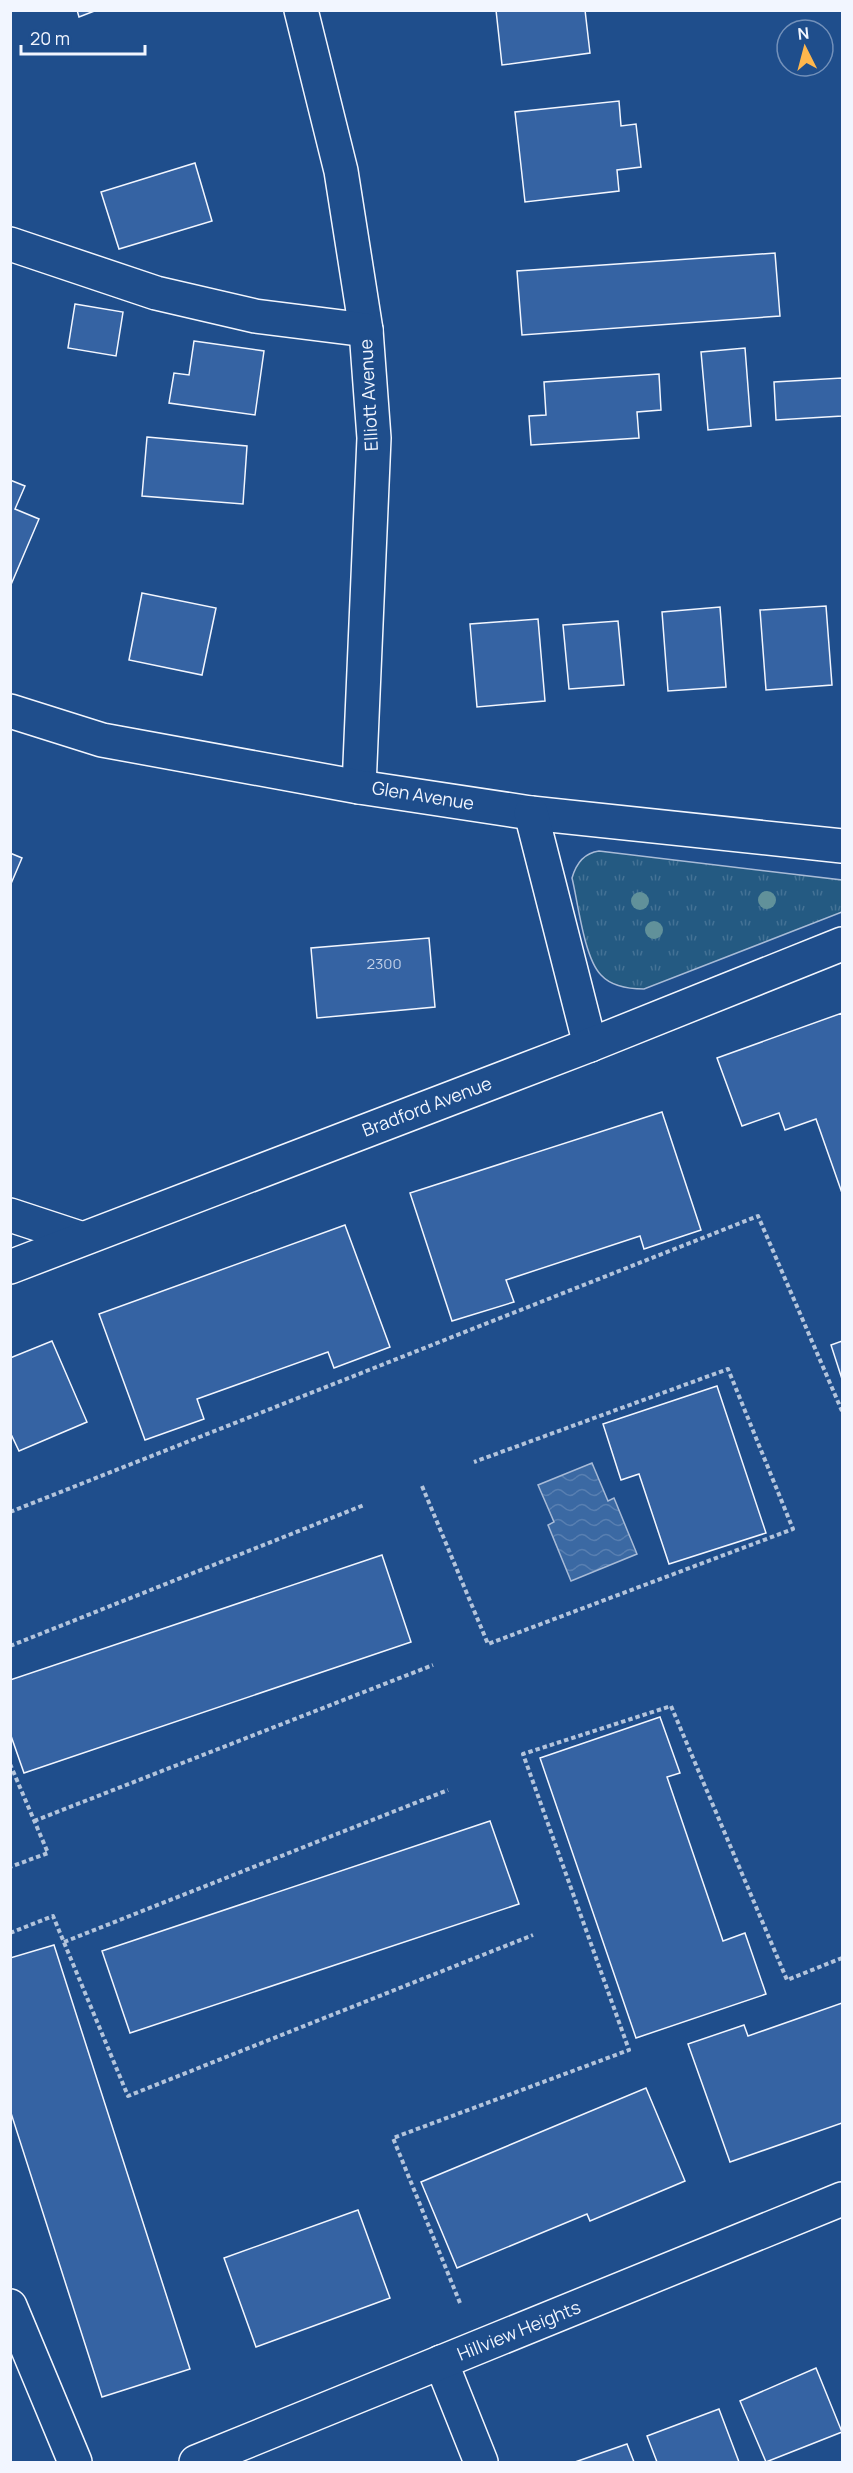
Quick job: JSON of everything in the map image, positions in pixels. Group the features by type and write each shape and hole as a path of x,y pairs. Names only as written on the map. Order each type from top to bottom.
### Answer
{"street":[{"name":"Elliott Avenue","path":"301,10 340,171 366,330 374,438 359,787"},
{"path":"10,244 156,293 255,316 366,330"},
{"name":"Glen Avenue","path":"10,711 102,740 359,787 531,813 843,846"},
{"path":"531,813 590,1045"},
{"name":"Bradford Avenue","path":"10,1267 80,1238 590,1045 843,944"},
{"path":"10,1215 80,1238"},
{"name":"Hillview Heights","path":"196,2463 843,2199"},
{"path":"10,2306 75,2463"},
{"path":"441,2362 481,2463"}],"path":[{"path":"10,1512 758,1216 843,1411"},
{"path":"422,1485 488,1644 793,1529 728,1369 474,1462"},
{"path":"10,1646 364,1505"},
{"path":"34,1821 433,1665"},
{"path":"460,2303 393,2138 629,2050 522,1754 672,1706 787,1980 843,1958"},
{"path":"10,1764 48,1853 10,1867"},
{"path":"64,1942 448,1790"},
{"path":"10,1933 53,1916 128,2096 533,1935"}],"green space":[{"path":"599,851 842,880 842,912 644,989 621,987 601,975 590,956 572,878 581,860"}],"water":[{"path":"592,1463 608,1501 614,1498 637,1554 571,1581 548,1525 554,1522 538,1485"}],"building":[{"path":"77,10 97,10 79,17"},
{"path":"496,10 585,10 590,53 502,65"},
{"path":"619,101 621,126 636,124 641,167 617,170 619,191 525,202 515,112"},
{"path":"195,163 212,221 119,249 101,192"},
{"path":"775,253 780,316 522,335 517,271"},
{"path":"75,304 123,312 116,356 68,348"},
{"path":"194,341 264,351 255,415 169,403 174,373 189,375"},
{"path":"745,348 751,426 708,430 701,352"},
{"path":"659,374 661,410 637,412 639,438 531,445 529,416 546,415 544,382"},
{"path":"842,378 842,416 776,420 774,382"},
{"path":"147,437 247,446 243,504 142,496"},
{"path":"10,480 25,486 15,509 39,519 10,587"},
{"path":"142,593 216,608 202,675 129,660"},
{"path":"826,606 832,685 766,690 760,610"},
{"path":"720,607 726,687 668,691 662,612"},
{"path":"538,619 545,701 477,707 470,624"},
{"path":"618,621 624,685 569,689 563,625"},
{"path":"10,853 22,858 10,886"},
{"path":"429,938 435,1007 317,1018 311,948"},
{"path":"842,1013 842,1193 816,1119 785,1130 779,1113 742,1126 717,1058"},
{"path":"662,1112 701,1230 644,1249 640,1236 506,1280 514,1302 452,1321 410,1193"},
{"path":"345,1225 390,1347 334,1368 328,1352 197,1399 204,1419 145,1440 99,1314"},
{"path":"52,1341 87,1422 19,1451 10,1432 10,1358"},
{"path":"842,1341 842,1379 831,1345"},
{"path":"717,1386 766,1533 669,1564 639,1474 621,1480 603,1424"},
{"path":"382,1555 411,1642 24,1773 10,1733 10,1680"},
{"path":"660,1717 680,1773 667,1777 723,1941 745,1933 766,1994 636,2038 540,1758"},
{"path":"490,1821 519,1904 130,2033 102,1951"},
{"path":"54,1945 190,2369 102,2397 10,2110 10,1958"},
{"path":"842,2003 842,2123 730,2162 688,2044 744,2025 748,2036"},
{"path":"646,2088 685,2181 590,2221 587,2214 457,2268 421,2182"},
{"path":"358,2210 390,2298 256,2347 224,2258"},
{"path":"816,2368 842,2432 766,2462 740,2401"},
{"path":"719,2409 739,2462 657,2462 647,2436"},
{"path":"627,2444 634,2462 575,2462"}]}
